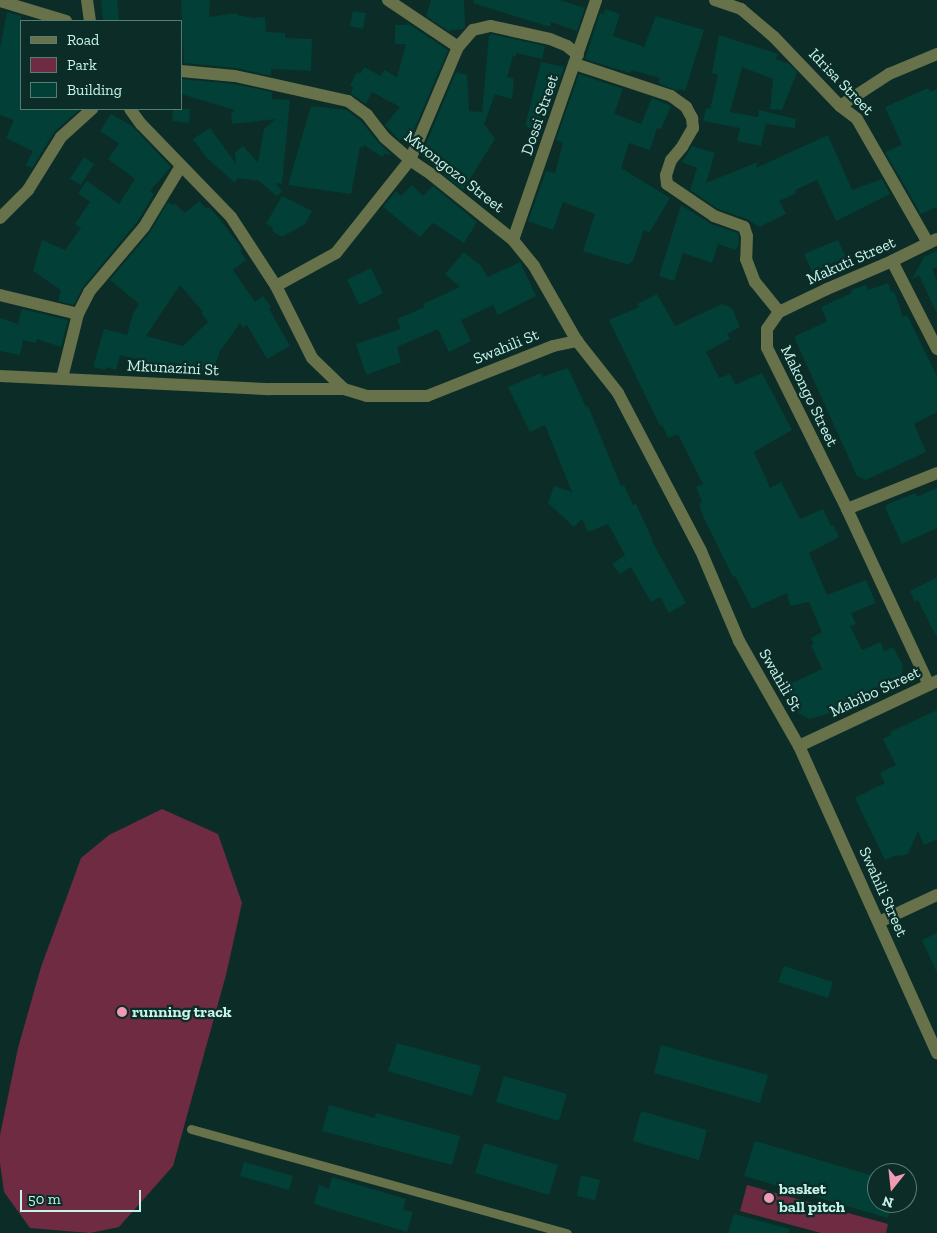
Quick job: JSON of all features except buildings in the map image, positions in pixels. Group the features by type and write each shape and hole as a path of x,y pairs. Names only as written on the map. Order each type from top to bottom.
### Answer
{"street":[{"path":"87,0 90,20"},
{"path":"388,0 458,47"},
{"name":"Dossi Street","path":"513,240 596,0"},
{"name":"Idrisa Street","path":"715,0 741,9 768,32 863,127 932,241"},
{"path":"0,1 63,20"},
{"path":"276,286 336,253 410,160 458,47 473,30 491,26 550,39 567,46 576,60 671,96 686,107 692,118 693,128 682,147 670,160 666,175 667,184 714,216 744,227 747,236 746,260 756,282 779,312"},
{"path":"840,106 889,74 937,54"},
{"name":"Mwongozo Street","path":"182,71 235,76 348,101 368,115 384,138 410,160 460,196 513,240 534,266 576,341"},
{"path":"0,218 28,190 62,137 91,110"},
{"name":"Swahili St","path":"131,110 140,124 231,217 276,286 312,358 344,389 367,396 427,396 553,346 576,341 618,393 702,551 739,641 799,746"},
{"path":"62,378 78,314 88,292 144,227 181,166"},
{"name":"Makuti Street","path":"779,312 932,241"},
{"path":"892,261 937,349"},
{"path":"0,295 78,314"},
{"name":"Makongo Street","path":"779,312 767,330 767,348 933,682"},
{"name":"Mkunazini St","path":"0,376 270,389 344,389"},
{"path":"847,509 937,473"},
{"name":"Mabibo Street","path":"799,746 933,682"},
{"name":"Swahili Street","path":"799,746 937,1052"},
{"path":"879,922 937,895"}],"lane":[{"path":"191,1129 567,1233"}],"green space":[{"name":"running track","path":"162,809 218,834 242,903 226,975 173,1166 119,1227 90,1233 30,1228 4,1192 0,1163 0,1135 18,1048 41,967 81,858 109,835"},
{"name":"basket ball pitch","path":"747,1185 888,1224 886,1233 821,1233 740,1211"}],"place":[{"name":"running track","path":"122,1012"},
{"name":"basket ball pitch","path":"769,1198"}]}
